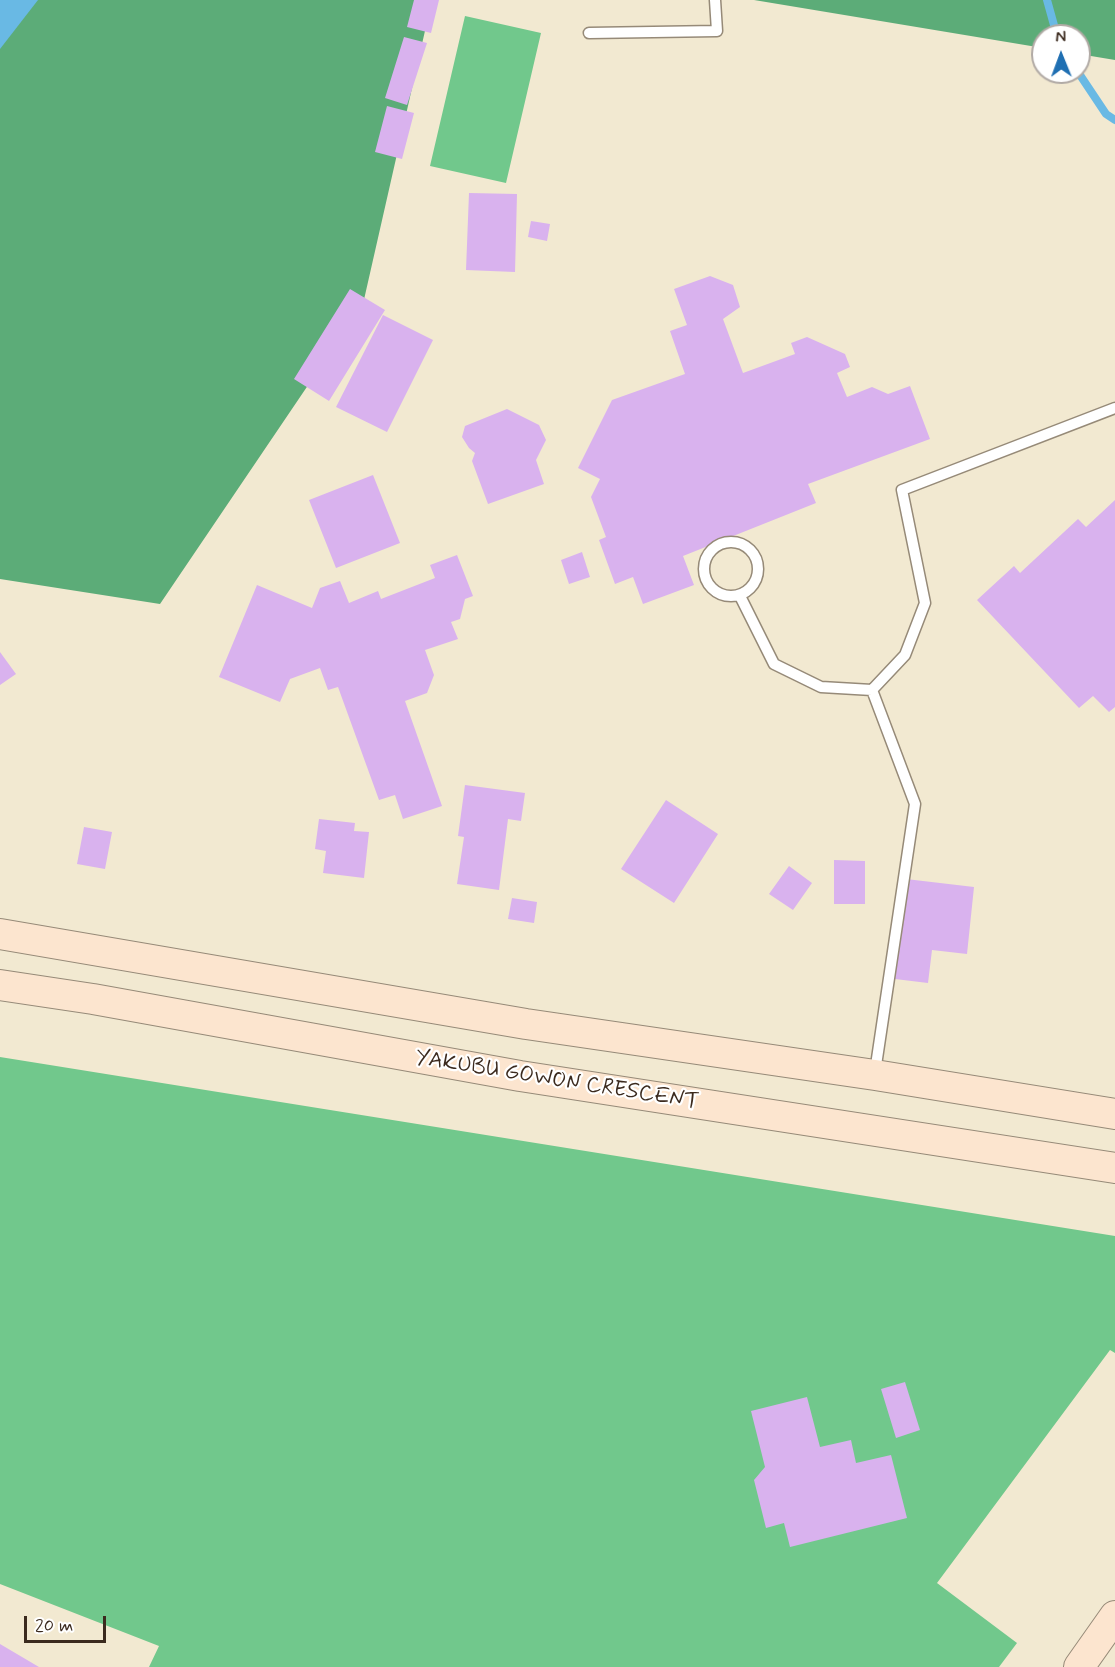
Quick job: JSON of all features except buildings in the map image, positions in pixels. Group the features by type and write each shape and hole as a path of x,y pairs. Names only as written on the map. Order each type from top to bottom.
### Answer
{"street":[{"path":"0,934 526,1024 875,1075 1115,1114"},
{"name":"YAKUBU GOWON CRESCENT","path":"0,985 93,999 520,1076 1115,1168"},
{"path":"1079,1667 1115,1616"}],"lane":[{"path":"589,33 717,31 715,0"},
{"path":"872,690 905,655 925,603 902,490 1115,408"},
{"path":"737,542 753,552 759,568 754,586 740,596 730,597 712,591 703,575 705,557 719,544 737,542"},
{"path":"740,596 774,664 821,687 872,690"},
{"path":"872,690 915,804 875,1075"}],"green space":[{"path":"0,0 432,0 363,304 160,604 0,579"},
{"path":"754,0 1115,0 1115,60 1091,56 1091,24 1031,24 1031,46"},
{"path":"465,16 541,33 506,183 430,166"},
{"path":"0,1057 1115,1236 1115,1353 1110,1350 937,1583 1017,1643 999,1667 149,1667 159,1646 0,1584"}],"water":[{"path":"0,0 38,0 0,49"}],"waterway":[{"path":"1047,0 1054,24"},
{"path":"1086,84 1106,114 1115,120"}]}
